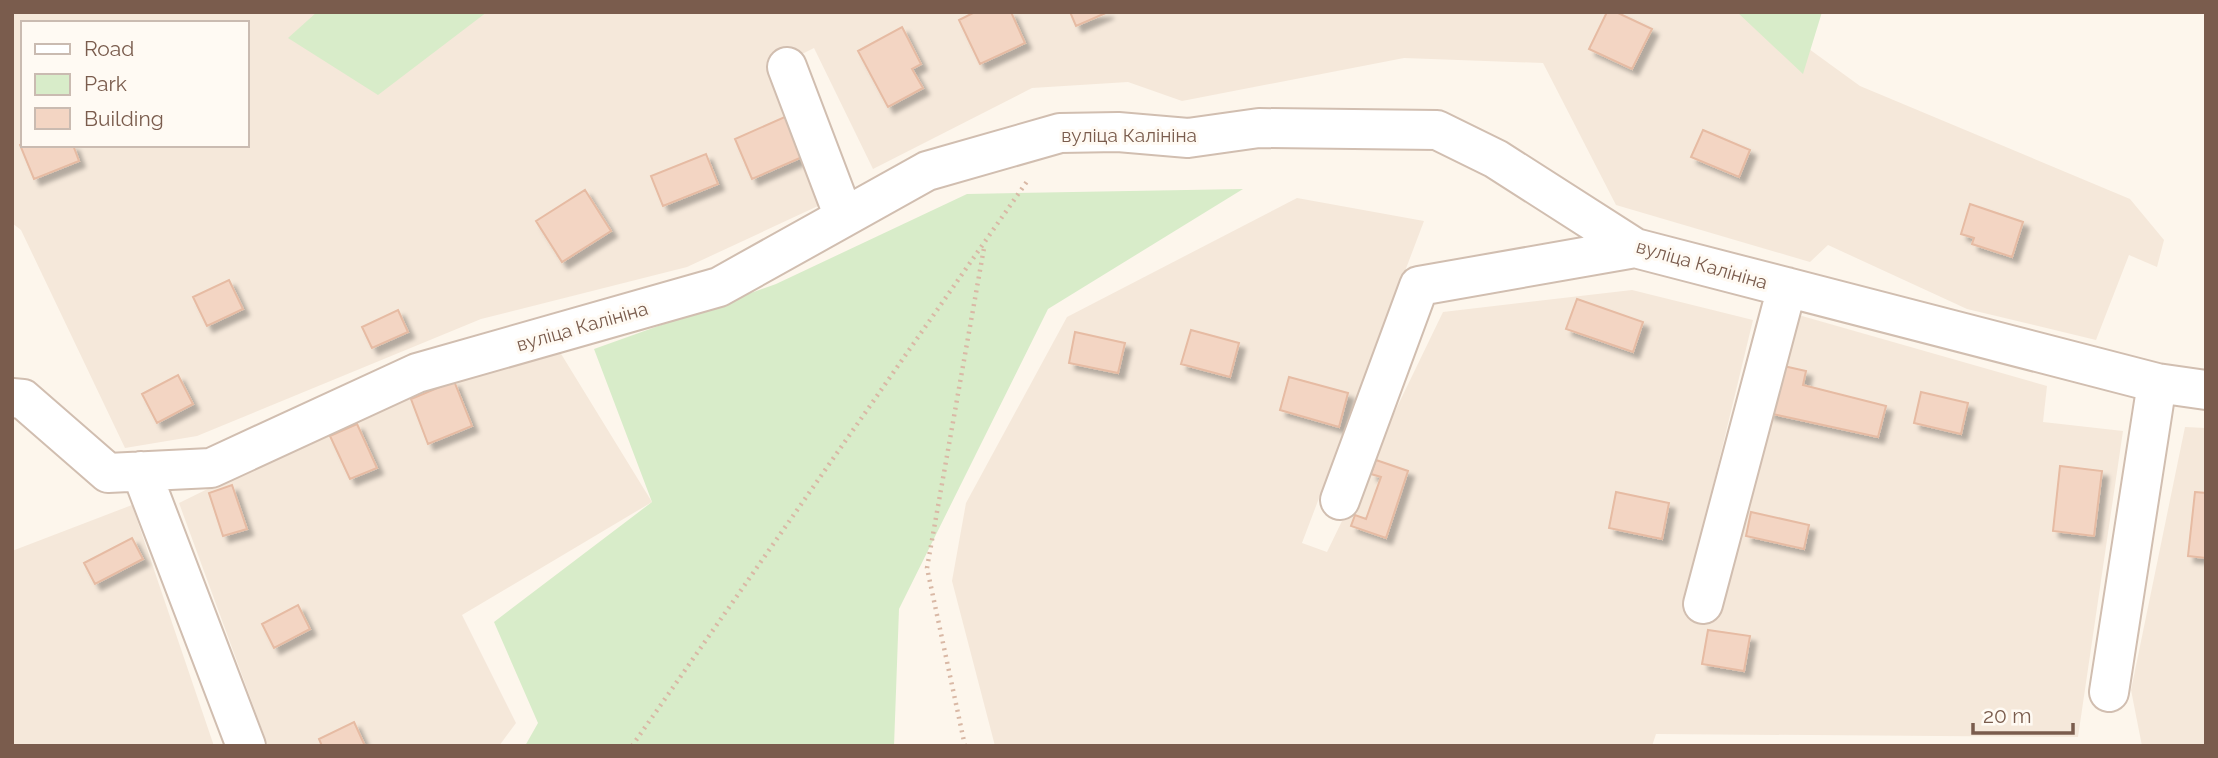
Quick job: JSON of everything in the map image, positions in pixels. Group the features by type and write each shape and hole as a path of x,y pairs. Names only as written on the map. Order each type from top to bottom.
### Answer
{"street":[{"path":"788,67 844,217"},
{"name":"вуліца Калініна","path":"16,392 108,473 211,468 417,373 719,287 927,171 1060,133 1118,132 1188,138 1259,128 1437,130 1496,159 1636,248 2157,383 2206,390"},
{"path":"1340,500 1419,286 1636,248"},
{"path":"1703,604 1787,287"},
{"path":"2109,692 2157,383"},
{"path":"141,471 246,746"}],"path":[{"path":"632,746 1030,178"},
{"path":"965,746 927,568 985,244"}],"shaded area":[{"path":"12,12 1758,12 1860,86 2130,199 2164,240 2157,267 2129,255 2096,340 1967,309 1828,245 1810,262 1616,205 1543,63 1404,58 1182,101 1128,82 1032,88 873,169 814,48 778,66 833,199 687,267 481,319 197,436 125,448 21,230 12,223"},
{"path":"1297,198 1424,221 1302,543 1327,552 1443,312 1632,290 1753,320 1683,610 1705,613 1788,312 2047,386 2043,422 2123,431 2078,737 1656,734 1652,746 995,746 952,581 966,503 1067,317"},
{"path":"555,344 652,502 462,615 516,723 499,746 268,746 179,503 415,387"},
{"path":"2185,427 2206,428 2206,746 2142,746 2131,690"},
{"path":"132,505 214,746 12,746 12,551"}],"green space":[{"path":"317,12 487,12 378,95 288,38"},
{"path":"1737,12 1822,12 1803,74"},
{"path":"1243,189 1048,309 899,609 894,746 525,746 538,723 494,622 652,502 594,349 776,284 967,194"}],"building":[{"path":"975,12 1011,12 1025,43 980,64 959,20"},
{"path":"1070,12 1108,12 1076,26"},
{"path":"1607,12 1616,12 1652,29 1632,69 1589,49"},
{"path":"902,27 921,64 912,69 923,88 888,107 858,51"},
{"path":"787,116 809,154 752,179 735,139"},
{"path":"1703,130 1750,150 1739,177 1691,157"},
{"path":"20,145 74,147 79,161 34,179"},
{"path":"706,154 718,184 663,206 651,176"},
{"path":"585,190 611,231 562,262 536,221"},
{"path":"1970,204 2023,222 2012,257 1972,244 1974,238 1961,234"},
{"path":"229,280 243,309 207,326 193,297"},
{"path":"1577,299 1643,322 1633,352 1566,329"},
{"path":"398,310 408,332 372,348 362,327"},
{"path":"1191,330 1239,343 1230,377 1181,364"},
{"path":"1075,332 1125,343 1118,373 1069,363"},
{"path":"1779,365 1806,371 1803,385 1886,406 1878,437 1768,413"},
{"path":"178,375 193,404 157,423 142,394"},
{"path":"1289,377 1348,393 1339,427 1280,410"},
{"path":"454,381 472,426 428,444 411,399"},
{"path":"1921,392 1968,403 1961,434 1914,423"},
{"path":"357,424 377,468 350,479 330,436"},
{"path":"1376,460 1408,471 1386,538 1351,526 1355,515 1366,519 1381,477 1371,474"},
{"path":"2060,466 2102,471 2094,536 2053,531"},
{"path":"232,485 247,529 223,536 209,493"},
{"path":"1616,492 1669,503 1662,539 1609,528"},
{"path":"2195,492 2206,493 2206,558 2188,556"},
{"path":"1751,512 1809,525 1804,549 1746,536"},
{"path":"132,538 143,559 95,584 84,563"},
{"path":"298,605 310,629 274,648 262,624"},
{"path":"1708,630 1750,636 1744,671 1702,664"},
{"path":"354,722 365,746 322,746 319,739"}]}
